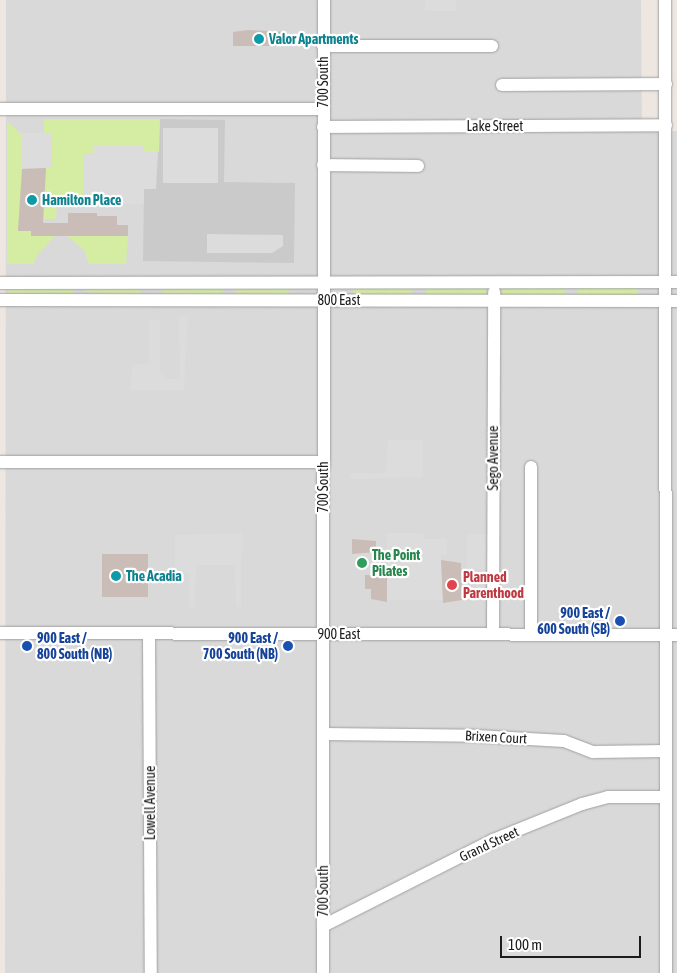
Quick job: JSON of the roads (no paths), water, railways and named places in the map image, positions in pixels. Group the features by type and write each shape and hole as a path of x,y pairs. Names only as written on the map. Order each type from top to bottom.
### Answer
{"street":[{"name":"700 South","path":"323,973 324,0"},
{"path":"665,0 666,125 672,282 671,635 666,751 666,973"},
{"path":"324,46 492,46"},
{"path":"502,85 666,84"},
{"path":"0,109 324,109"},
{"name":"Lake Street","path":"324,127 666,125"},
{"path":"324,165 418,166"},
{"path":"420,282 420,301"},
{"name":"Sego Avenue","path":"493,634 494,282"},
{"path":"571,282 571,301"},
{"name":"800 East","path":"0,283 672,282"},
{"path":"83,283 83,300"},
{"path":"154,283 154,300"},
{"path":"230,283 230,300"},
{"name":"800 East","path":"0,300 672,301"},
{"path":"0,462 323,462"},
{"path":"531,468 531,635"},
{"name":"900 East","path":"0,634 671,635"},
{"name":"Lowell Avenue","path":"149,634 151,973"},
{"name":"Brixen Court","path":"323,734 476,736 564,741 593,752 666,751"},
{"name":"Grand Street","path":"323,926 493,840 582,804 608,798 666,797"}],"place":[{"name":"Valor Apartments","path":"259,39"},
{"name":"Hamilton Place","path":"32,200"},
{"name":"The Point Pilates","path":"362,563"},
{"name":"The Acadia","path":"116,576"},
{"name":"Planned Parenthood","path":"452,585"},
{"name":"900 East / 600 South (SB)","path":"620,621"},
{"name":"900 East / 800 South (NB)","path":"27,646"},
{"name":"900 East / 700 South (NB)","path":"288,646"}]}
